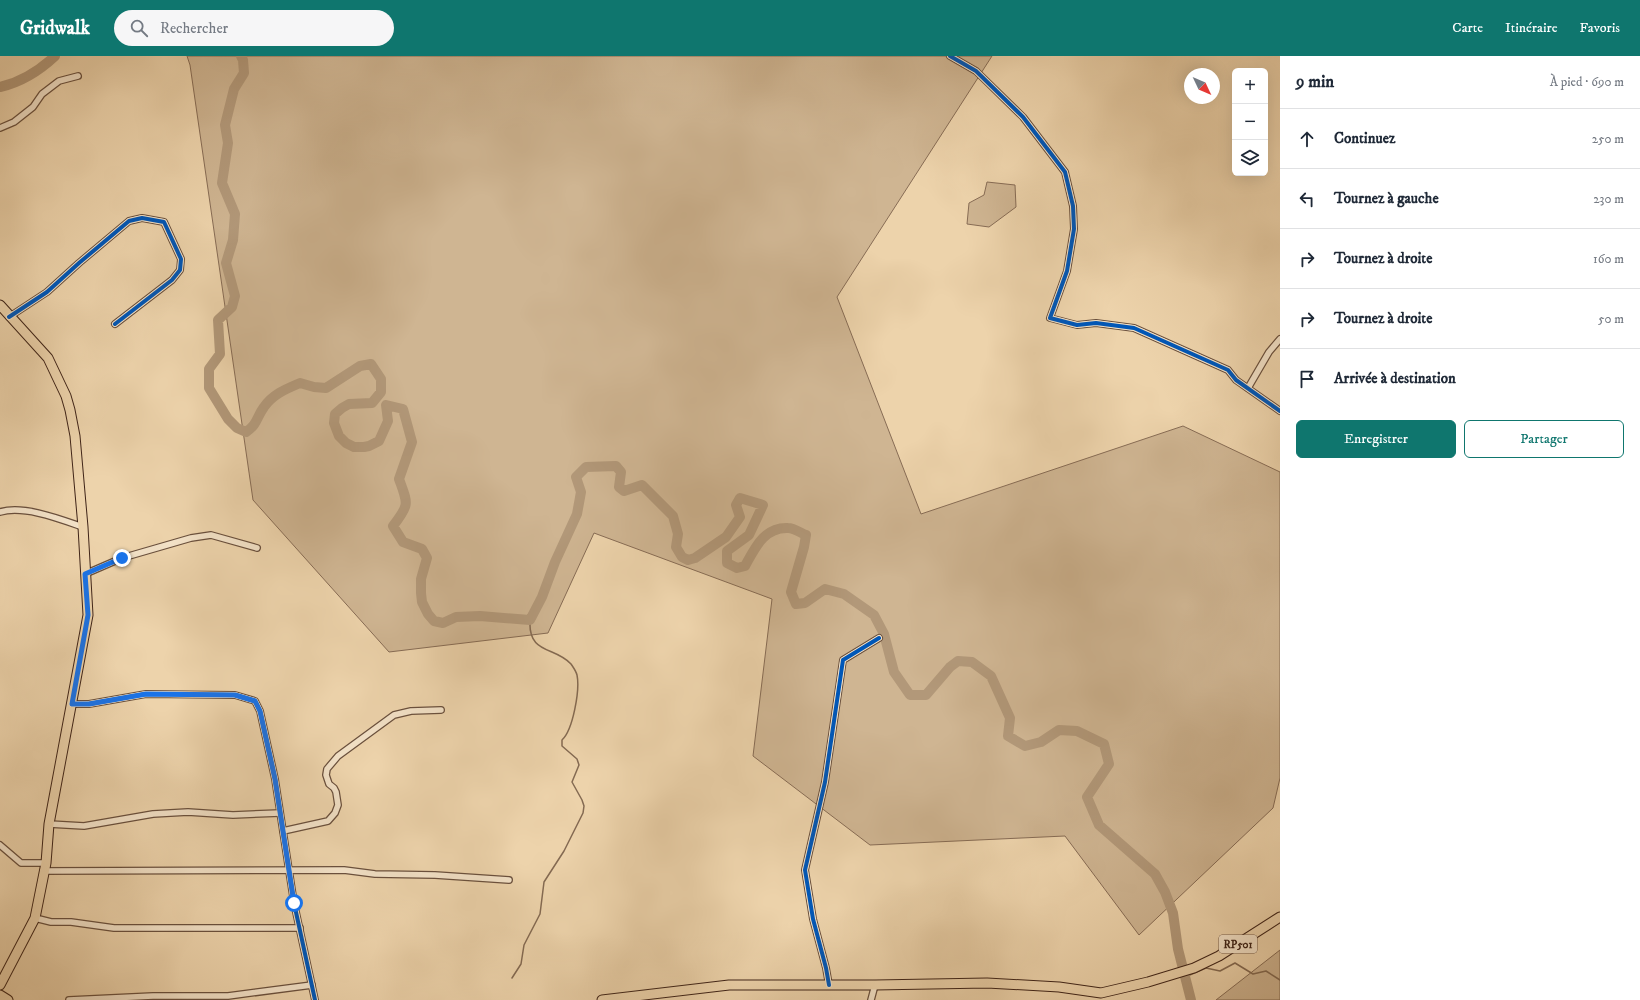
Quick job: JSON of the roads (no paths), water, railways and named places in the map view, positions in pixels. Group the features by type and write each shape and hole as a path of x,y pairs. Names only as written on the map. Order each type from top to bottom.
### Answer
{"main road":[{"path":"0,305 9,317 48,358 66,396 70,410 75,436 83,527 88,615 49,824 45,867 35,918 1,980"},
{"name":"RP501","path":"602,1000 729,985 987,983 1059,987 1101,997 1194,968 1219,956 1280,918"},
{"path":"0,996 8,1000"}],"street":[{"path":"950,56 976,71 1018,112 1065,172 1073,206 1074,229 1067,271 1050,318 1077,325 1096,323 1134,328 1228,370 1236,380 1280,411"},
{"path":"0,128 14,122 33,107 42,94 60,81 78,76"},
{"path":"9,317 47,292 129,221 142,218 164,222 181,259 180,270 172,280 115,324"},
{"path":"1248,388 1269,352 1280,339"},
{"path":"0,512 24,511 40,514 83,527"},
{"path":"85,574 122,558 191,538 211,535 257,548"},
{"path":"829,985 813,919 805,870 825,782 843,660 879,638"},
{"path":"72,704 89,704 146,694 235,695 255,701 260,711 267,741 283,831 288,871 315,1000"},
{"path":"283,831 328,821 332,817 337,809 338,800 336,792 329,784 326,775 327,768 341,754 394,715 411,711 440,710"},
{"path":"49,824 84,826 153,814 181,812 233,815 280,813"},
{"path":"0,845 21,863 45,867 288,871 344,870 375,874 509,880"},
{"path":"35,918 51,922 71,922 114,928 300,928"},
{"path":"69,1000 153,996 228,996 312,985"},
{"path":"871,1000 875,985"}],"waterway":[{"path":"0,87 16,82 30,75 55,56"},
{"path":"241,56 243,60 244,73 234,89 225,125 228,143 222,183 235,214 233,240 226,263 235,296 232,307 218,320 220,354 209,369 209,388 228,419 237,428 246,432 250,429 268,402 280,392 290,387 300,383 314,387 326,388 360,366 371,364 381,379 381,392 372,403 349,404 342,408 335,414 334,423 339,436 346,443 354,447 369,446 379,441 388,421 386,405 403,409 412,442 399,479 406,499 406,504 393,526 403,542 422,549 427,558 421,579 422,602 428,614 434,621 443,623 456,617 480,616 530,620 542,597 555,562 577,514 581,492 576,477 586,467 616,466 621,472 619,487 624,491 642,485 673,516 678,534 676,547 682,557 688,560 695,558 726,537 740,517 736,505 740,498 763,505 749,535 727,551 727,563 737,568 745,566 761,540 773,531 790,528 806,535 791,592 796,604 805,603 825,589 844,594 874,615 884,634 894,672 910,695 926,695 950,667 958,661 972,662 991,676 1010,718 1008,736 1025,746 1041,742 1059,730 1077,731 1104,744 1109,764 1087,797 1099,825 1155,874 1165,892 1173,913 1178,949 1191,1000"},
{"path":"512,978 521,964 524,945 540,914 544,882 564,851 583,813 584,806 572,782 579,765 577,759 562,746 562,740 569,728 575,709 578,682 577,675 571,664 565,658 538,645 533,639 530,620"},
{"path":"1185,977 1206,968 1220,971 1235,963 1253,974 1266,971 1280,980"}]}
